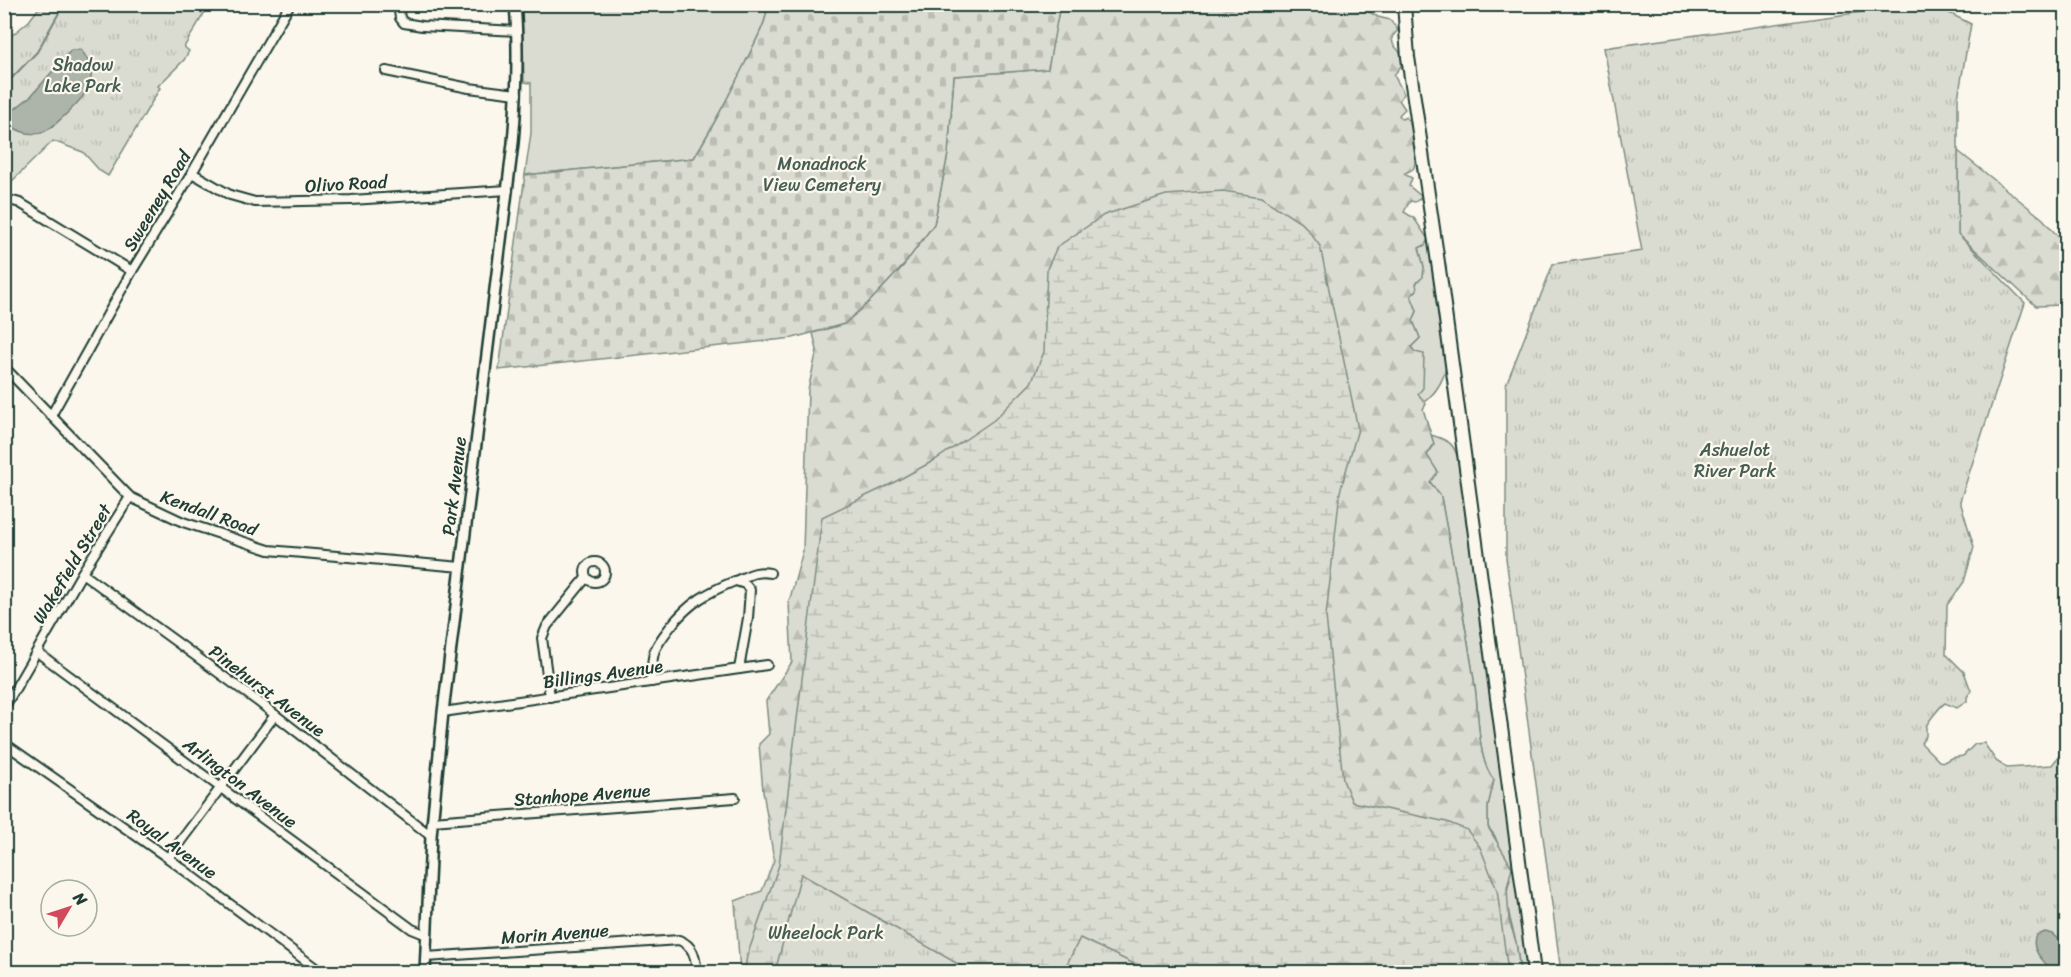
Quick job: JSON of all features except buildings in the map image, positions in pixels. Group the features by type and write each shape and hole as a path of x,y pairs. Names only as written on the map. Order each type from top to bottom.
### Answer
{"highway":[{"path":"1404,4 1408,57 1442,283 1534,972"}],"street":[{"name":"Sweeney Road","path":"52,414 132,271 290,4"},
{"path":"398,4 400,18 404,23 422,27 518,32"},
{"name":"Park Avenue","path":"425,972 431,836 443,712 508,190 517,94 518,32 515,4"},
{"path":"386,71 449,85 517,94"},
{"name":"Olivo Road","path":"192,173 230,195 255,202 351,200 508,190"},
{"path":"4,202 20,203 132,271"},
{"name":"Kendall Road","path":"4,367 130,497 183,522 269,550 461,567"},
{"name":"Wakefield Street","path":"4,708 82,573 130,497"},
{"name":"Pinehurst Avenue","path":"82,573 275,715 431,836"},
{"path":"651,682 656,649 678,617 691,603 751,573 771,573"},
{"path":"550,697 542,638 547,626 586,578"},
{"path":"736,581 745,584 750,590 748,618 739,669"},
{"name":"Arlington Avenue","path":"38,652 412,929 427,935"},
{"name":"Billings Avenue","path":"443,712 767,665"},
{"path":"168,858 275,715"},
{"name":"Royal Avenue","path":"4,742 168,858 321,972"},
{"name":"Stanhope Avenue","path":"432,822 735,798"},
{"name":"Morin Avenue","path":"426,957 670,940 686,943 692,948 697,972"}],"green space":[{"path":"767,4 757,39 694,158 525,175 531,133 531,83 524,82 522,5"},
{"name":"Monadnock View Cemetery","path":"1058,4 1059,10 1048,69 954,76 948,154 934,224 904,265 871,300 844,324 793,338 499,370 525,175 694,158 725,104 757,39 764,22 767,5"},
{"name":"Shadow Lake Park","path":"41,5 209,5 184,47 189,51 184,60 158,86 160,88 108,176 100,171 83,152 53,141 5,188 4,42 29,21"},
{"path":"1058,5 1387,5 1387,8 1374,6 1366,10 1378,17 1390,20 1398,30 1392,37 1393,44 1403,56 1401,66 1394,75 1404,94 1399,100 1405,109 1399,115 1402,119 1406,117 1415,132 1414,166 1404,174 1412,178 1409,186 1422,197 1415,202 1410,201 1404,212 1414,218 1428,239 1425,245 1419,248 1424,267 1423,277 1416,283 1417,290 1411,296 1417,311 1413,321 1420,338 1411,347 1415,352 1424,354 1423,388 1418,394 1426,404 1423,409 1434,444 1427,455 1438,472 1430,482 1441,497 1471,663 1484,761 1494,780 1488,806 1488,827 1512,867 1507,888 1509,920 1516,942 1520,972 740,972 735,901 762,891 774,860 763,791 759,744 769,734 766,701 792,662 789,602 803,551 808,390 817,350 813,333 844,324 871,300 904,265 934,224 948,154 954,76 1047,69 1059,10"},
{"name":"Ashuelot River Park","path":"1900,5 1933,5 1971,24 1958,98 1958,234 2025,303 1960,501 1974,547 1964,582 1947,605 1946,654 1964,672 1971,691 1967,701 1957,708 1945,703 1940,707 1926,726 1926,736 1921,743 1939,761 1944,762 1963,756 1975,744 1984,743 1996,761 2007,768 2052,765 2066,747 2066,972 1561,972 1506,558 1506,385 1553,264 1642,251 1604,48"},
{"path":"1958,151 2043,219 2066,246 2066,308 2064,305 2036,306 1958,234"},
{"path":"1223,191 1261,197 1304,225 1320,246 1358,429 1340,492 1326,616 1343,780 1352,802 1447,822 1467,830 1480,847 1497,890 1508,972 744,972 747,956 779,865 822,517 935,460 994,420 1031,383 1044,352 1047,269 1057,247 1104,215 1166,195"},
{"path":"1428,239 1446,367 1438,386 1424,402 1418,394 1415,352 1411,347 1420,338 1413,321 1417,311 1411,296 1424,267 1419,248 1425,245"},
{"path":"1431,435 1444,439 1452,445 1460,466 1528,972 1520,972 1507,903 1510,880 1495,836 1488,827 1488,806 1494,780 1484,761 1471,663 1441,497 1430,482 1427,455 1434,445"},
{"name":"Wheelock Park","path":"801,874 972,972 775,972"},
{"path":"1080,938 1151,972 1063,972"}],"shaded area":[{"path":"71,50 81,50 91,69 89,86 78,102 53,126 41,133 27,133 6,123 6,116 31,96"},
{"path":"2045,932 2052,934 2066,946 2066,972 2053,972 2036,950 2034,940 2036,935"}],"waterway":[{"path":"4,86 37,52 64,4"}]}
